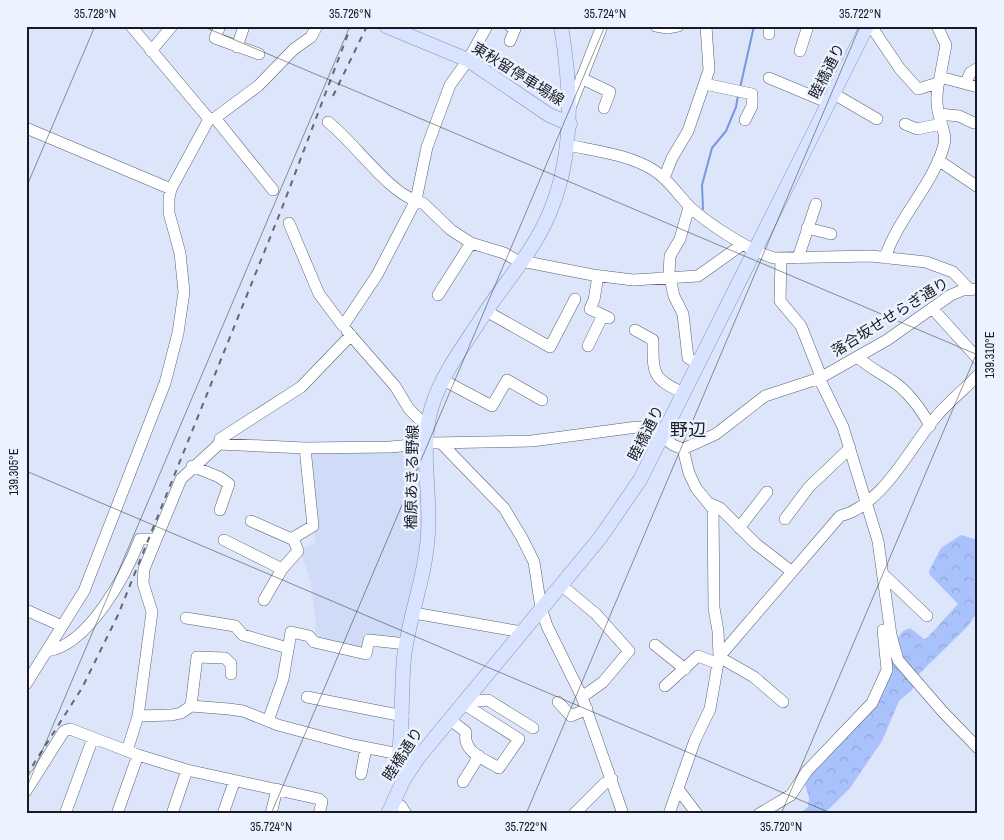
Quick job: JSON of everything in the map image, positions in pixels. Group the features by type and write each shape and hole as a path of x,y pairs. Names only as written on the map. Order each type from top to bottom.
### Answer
{"main road":[{"name":"東秋留停車場線","path":"386,26 468,60 549,115 570,124 561,26"},
{"name":"睦橋通り","path":"390,808 410,770 465,699 616,517 640,480 699,364 749,248 832,98 869,26"},
{"name":"楢原あきる野線","path":"399,754 403,716 404,658 424,571 429,531 426,445 431,407 443,380 486,311 521,261 550,212 568,145 570,124"},
{"path":"399,754 400,761 410,770"}],"street":[{"path":"131,26 273,190"},
{"path":"151,51 172,26"},
{"path":"220,26 215,38 259,54"},
{"path":"237,47 244,26"},
{"path":"26,684 84,591 164,383 178,333 184,292 180,253 169,213 171,189 212,119 258,86 294,50 311,37 317,26"},
{"path":"343,326 377,275 416,200 433,127 450,84 468,60 487,26"},
{"path":"510,26 515,29 510,41"},
{"path":"570,108 602,26"},
{"path":"656,26 667,28 678,26"},
{"path":"664,178 672,158 688,131 710,70 706,26"},
{"path":"800,51 808,26"},
{"path":"869,26 900,69 939,115"},
{"path":"886,258 895,230 912,206 938,160 944,140 939,115 939,80 946,45 937,26"},
{"path":"939,80 972,85 970,73 978,68"},
{"path":"581,78 610,92 604,108"},
{"path":"769,78 832,98 877,119"},
{"path":"918,89 932,87 939,80"},
{"path":"705,84 752,94 752,106 745,120"},
{"path":"905,124 917,129 939,115 960,116 974,123"},
{"path":"328,122 347,137 389,184 400,193 424,204 451,230 471,243 521,261 598,276 633,280 670,278 698,276 749,248"},
{"path":"26,128 171,189"},
{"path":"568,145 621,158 654,170 664,178 689,206 749,248 774,258 872,256 937,265 953,272 973,289"},
{"path":"938,160 978,187"},
{"path":"798,258 806,228 816,204"},
{"path":"689,206 680,238 670,256 670,278 674,296 683,314 688,358 699,364"},
{"path":"289,223 319,294 343,326 395,386 409,409 427,427"},
{"path":"806,228 831,234"},
{"path":"438,295 471,243"},
{"path":"781,258 780,301 801,326 820,378 835,408 850,448 878,541 890,635 898,660 943,712 978,748"},
{"path":"588,346 606,317 590,309 594,300 598,276"},
{"name":"落合坂せせらぎ通り","path":"683,449 716,434 765,396 820,378 907,328 951,295 973,289"},
{"path":"486,311 555,350 575,299"},
{"path":"932,308 978,359"},
{"path":"635,330 653,340 653,363 657,376 663,383 684,393"},
{"path":"127,751 138,716 152,612 144,583 144,569 181,479 192,466 219,444 220,439 300,387 351,335"},
{"path":"858,357 873,370 893,381 915,405 930,426"},
{"path":"443,380 492,406 507,380 542,400"},
{"path":"717,660 840,516 865,503 880,490 930,426 975,383"},
{"path":"219,444 305,448 426,445 441,442 532,441 637,427 653,429 662,437 683,449 689,473 696,488 711,504 720,508 739,528 792,571"},
{"path":"441,442 513,521 534,562 541,608 547,626 587,709 623,814"},
{"path":"294,540 293,538 313,526 305,448"},
{"path":"785,519 810,487 850,448"},
{"path":"192,466 219,477 229,484 220,510"},
{"path":"739,528 767,492"},
{"path":"669,814 696,740 710,708 717,660 718,631 714,608 711,504"},
{"path":"251,521 294,540 298,551 282,569 264,600"},
{"path":"46,651 60,650 74,640 100,609 128,568 140,539 156,539"},
{"path":"224,540 282,569"},
{"path":"759,814 791,795 807,771 866,710 882,685 887,664 880,599 878,541"},
{"path":"883,574 927,616"},
{"path":"561,585 596,614 630,651 603,682 582,697"},
{"path":"26,610 62,626"},
{"path":"414,613 522,632"},
{"path":"186,618 235,626 243,635 288,648"},
{"path":"268,721 283,678 292,632 310,636 314,642 366,654 369,640 407,644"},
{"path":"656,645 685,669"},
{"path":"666,686 698,656 717,660 754,677 783,702"},
{"path":"191,706 197,657 225,658 231,664 231,674"},
{"path":"307,696 403,716"},
{"path":"465,699 480,702 488,700 533,728"},
{"path":"449,719 466,732 464,740 468,748 499,768 519,739 465,699"},
{"path":"558,702 571,716 587,709"},
{"path":"138,716 181,713 191,706 243,711 268,721 366,748 399,754"},
{"path":"26,791 64,731 70,729 138,755 187,770 234,782 277,789 319,799 322,802 319,814"},
{"path":"65,814 93,738"},
{"path":"361,774 366,748"},
{"path":"117,814 138,755"},
{"path":"463,782 480,756"},
{"path":"172,814 187,770"},
{"path":"574,814 604,784 612,780"},
{"path":"223,814 234,782"},
{"path":"271,814 277,789"},
{"path":"678,789 697,814"},
{"path":"390,808 401,806 406,814"}],"shaded area":[{"path":"309,451 419,451 424,540 401,640 366,636 362,650 320,640 315,636 316,623 311,583 300,549 315,544"}],"green space":[{"path":"961,535 978,540 978,611 968,626 920,673 912,690 899,701 882,741 850,788 824,814 799,814 808,807 809,798 805,784 812,771 876,703 890,647 903,631 910,628 924,639 928,637 958,604 930,575 929,571 941,548"}],"waterway":[{"path":"740,88 754,26"},
{"path":"703,209 702,185 712,148 726,131 736,107 738,95"}],"railway":[{"path":"26,776 82,688 118,615 282,208 351,26"},
{"path":"333,96 367,26"}],"district":[{"name":"野辺","path":"688,430"}]}
